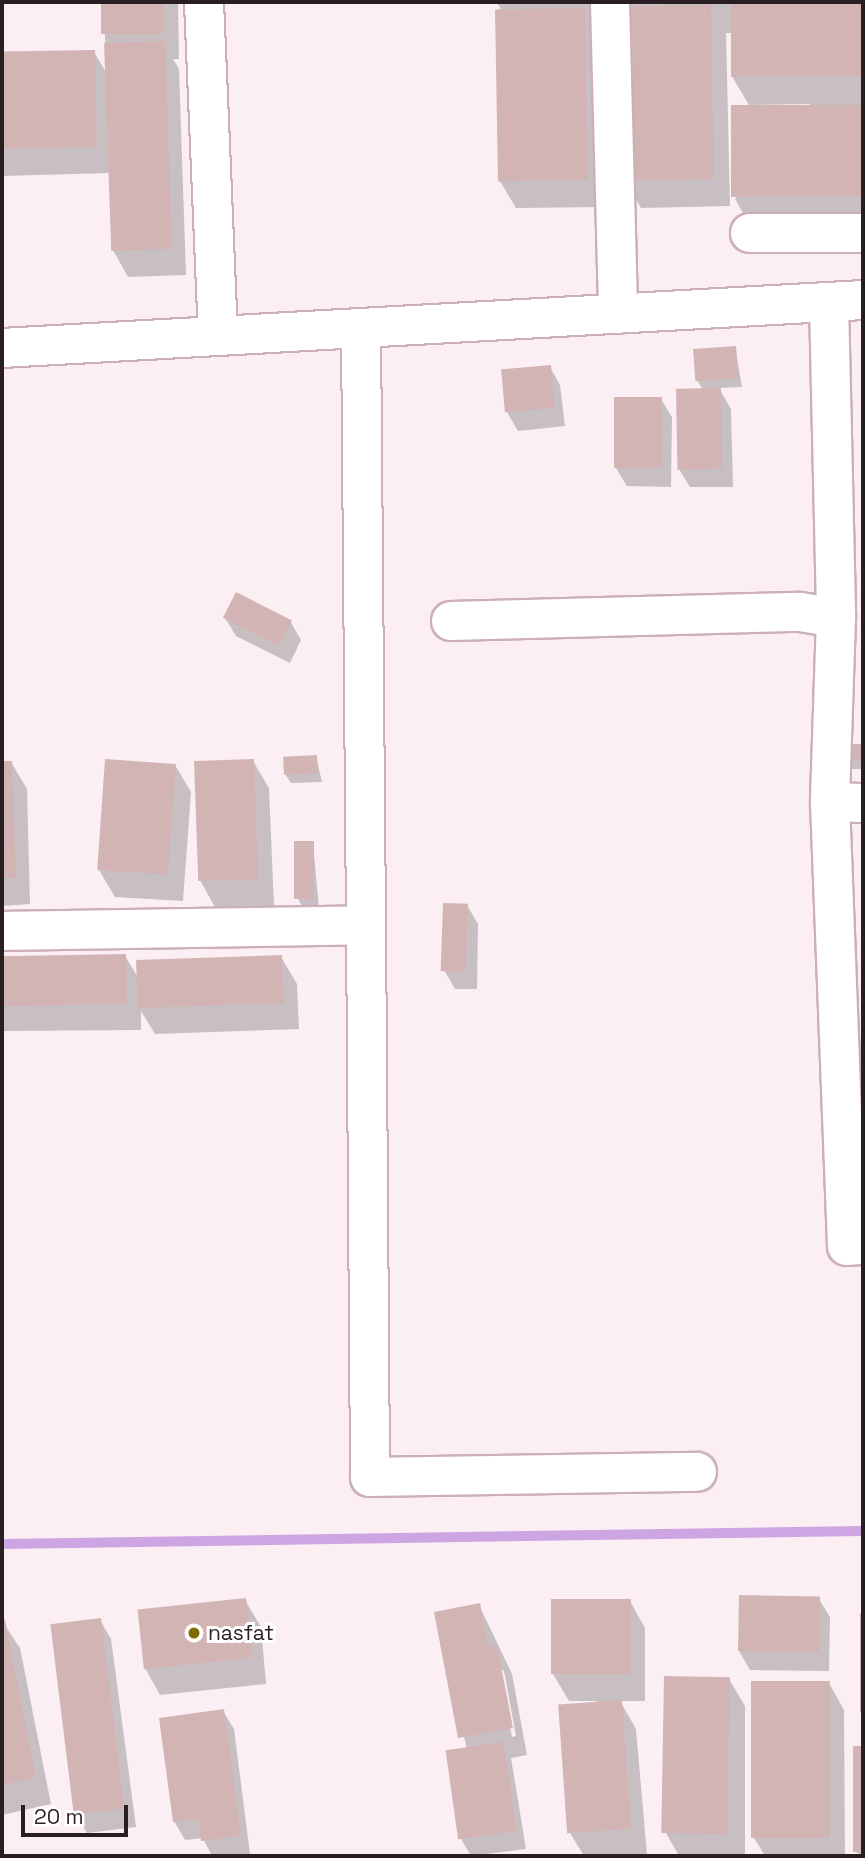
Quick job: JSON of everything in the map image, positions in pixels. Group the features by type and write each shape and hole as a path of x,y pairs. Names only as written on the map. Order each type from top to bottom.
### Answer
{"street":[{"path":"204,2 218,336"},
{"path":"610,2 618,314"},
{"path":"750,233 863,233"},
{"path":"2,348 846,301 836,618 847,803 847,1245 863,1245"},
{"path":"361,330 370,1477 697,1472"},
{"path":"451,621 800,612 836,618"},
{"path":"2,930 366,925"}],"building":[{"path":"101,2 164,2 164,34 101,34"},
{"path":"731,4 863,4 863,77 731,77"},
{"path":"711,5 714,179 623,181 620,7"},
{"path":"585,8 588,180 498,182 495,10"},
{"path":"165,41 172,249 111,251 104,43"},
{"path":"95,50 97,147 4,149 2,52"},
{"path":"731,105 863,105 863,197 731,197"},
{"path":"736,346 738,378 695,381 693,349"},
{"path":"551,365 555,408 505,412 501,369"},
{"path":"721,388 722,469 677,470 676,389"},
{"path":"614,397 662,397 662,468 614,468"},
{"path":"236,592 292,621 279,646 223,618"},
{"path":"835,744 863,744 863,760 835,760"},
{"path":"317,755 318,773 284,775 283,757"},
{"path":"105,759 176,764 168,875 97,870"},
{"path":"254,759 258,879 198,881 194,761"},
{"path":"2,761 12,761 16,878 2,878"},
{"path":"294,841 314,841 314,899 294,899"},
{"path":"443,903 468,904 466,972 441,971"},
{"path":"126,954 127,1004 3,1006 2,956"},
{"path":"282,955 284,1003 138,1008 136,960"},
{"path":"739,1595 820,1596 819,1652 738,1651"},
{"name":"nasfat","path":"246,1598 252,1658 144,1669 138,1609"},
{"path":"551,1599 631,1599 631,1674 551,1674"},
{"path":"480,1603 488,1647 497,1645 513,1728 458,1738 434,1612"},
{"path":"860,1613 863,1613 863,1712 860,1712"},
{"path":"101,1618 124,1809 74,1815 50,1624"},
{"path":"5,1619 36,1778 2,1785 2,1620"},
{"path":"664,1676 730,1677 727,1834 661,1833"},
{"path":"751,1681 830,1681 830,1838 751,1838"},
{"path":"622,1700 631,1829 567,1833 558,1704"},
{"path":"224,1709 241,1836 201,1841 198,1819 173,1822 159,1718"},
{"path":"504,1742 517,1831 458,1839 446,1750"},
{"path":"853,1746 863,1746 863,1852 853,1852"}],"waterway":[{"path":"2,1544 863,1531"}],"place":[{"name":"nasfat","path":"194,1633"}]}
